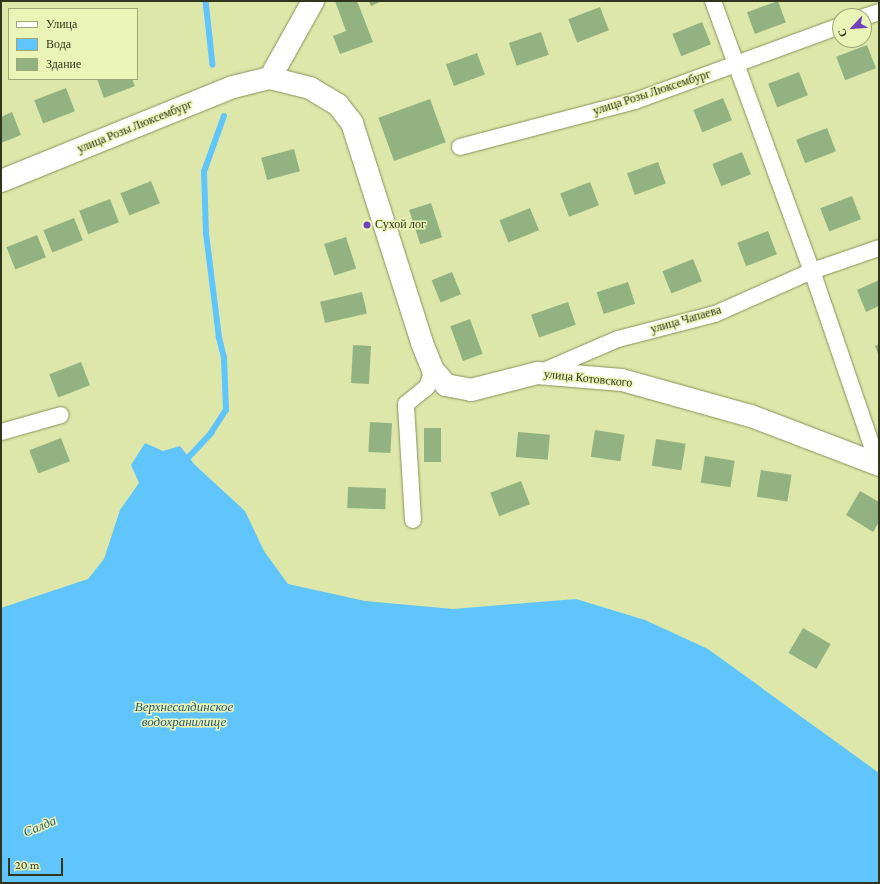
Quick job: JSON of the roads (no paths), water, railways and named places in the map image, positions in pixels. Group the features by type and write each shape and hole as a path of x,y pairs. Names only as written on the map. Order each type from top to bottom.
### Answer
{"street":[{"path":"270,78 313,1"},
{"path":"713,1 735,66 812,271 878,465"},
{"name":"улица Розы Люксембург","path":"460,147 635,101 735,66 832,29"},
{"name":"улица Розы Люксембург","path":"1,182 233,87 270,78"},
{"name":"улица Котовского","path":"270,78 310,88 338,105 352,123 422,343 433,370 446,386 471,390 537,373 622,380 751,416 878,465"},
{"name":"улица Чапаева","path":"537,373 618,339 715,314 812,271 879,248"},
{"path":"413,520 406,404 426,387 433,370"},
{"path":"1,432 61,415"}],"water":[{"name":"Верхнесалдинское водохранилище","path":"145,443 163,451 180,446 195,465 245,511 264,551 288,584 365,601 453,609 576,599 645,620 708,649 879,773 879,883 1,883 1,608 88,579 104,559 120,510 139,483 131,465"}],"waterway":[{"path":"206,1 213,65"},
{"path":"189,457 211,433 226,410 224,358 219,338 206,233 204,172 224,116"}],"place":[{"name":"Сухой лог","path":"367,225"}],"water label":[{"name":"Салда","path":"40,827"}]}
